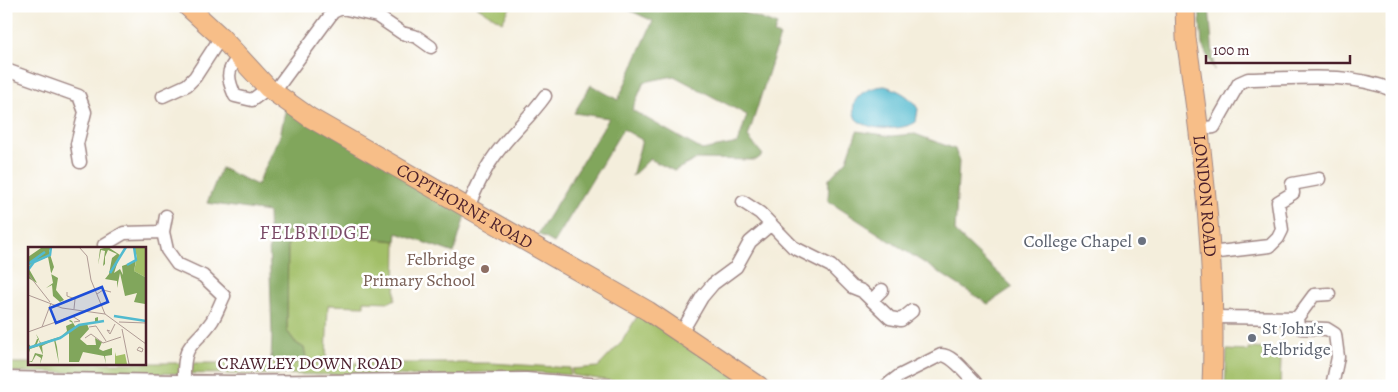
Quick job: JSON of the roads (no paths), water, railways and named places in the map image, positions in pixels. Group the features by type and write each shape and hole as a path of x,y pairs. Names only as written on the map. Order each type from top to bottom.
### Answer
{"highway":[{"name":"COPTHORNE ROAD","path":"187,6 221,37 271,90 309,117 467,210 648,312 759,386"},
{"name":"LONDON ROAD","path":"1185,6 1186,38 1198,128 1210,253 1214,317 1212,386"}],"street":[{"path":"239,58 231,65 228,80 235,96 252,100 271,90 333,12 342,7 377,16 431,46"},
{"path":"163,96 187,84 195,77 221,37"},
{"path":"6,70 79,96 85,112 77,144 80,162"},
{"path":"1198,128 1214,127 1238,83 1248,79 1335,78 1378,84 1392,90"},
{"path":"467,210 490,162 510,135 530,118 546,96"},
{"path":"1210,253 1270,246 1278,238 1282,230 1278,202 1293,193 1292,184 1319,179"},
{"path":"743,202 760,212 770,225 793,247 831,266 852,287 862,291 895,320 901,320 912,311"},
{"path":"166,216 163,232 167,250 178,264 203,276 224,296 211,321 195,338 185,354 184,380"},
{"path":"681,333 702,297 713,284 736,266 750,242 770,225"},
{"path":"104,245 124,232 163,232"},
{"path":"872,300 882,290"},
{"path":"1329,294 1314,295 1297,318 1298,325 1301,328 1327,329 1335,334 1338,357 1332,386"},
{"path":"1214,317 1297,318"},
{"path":"886,386 899,376 941,355 946,355 975,382"},
{"name":"CRAWLEY DOWN ROAD","path":"6,378 184,380 230,384 436,383 526,379 612,386"}],"water":[{"path":"885,86 912,100 918,109 916,122 902,127 877,128 861,123 856,119 854,105 860,95 865,91"}],"place":[{"name":"College Chapel","path":"1142,241"},
{"name":"Felbridge Primary School","path":"485,269"},
{"name":"St John's Felbridge","path":"1252,338"}],"district":[{"name":"FELBRIDGE","path":"315,232"}]}
